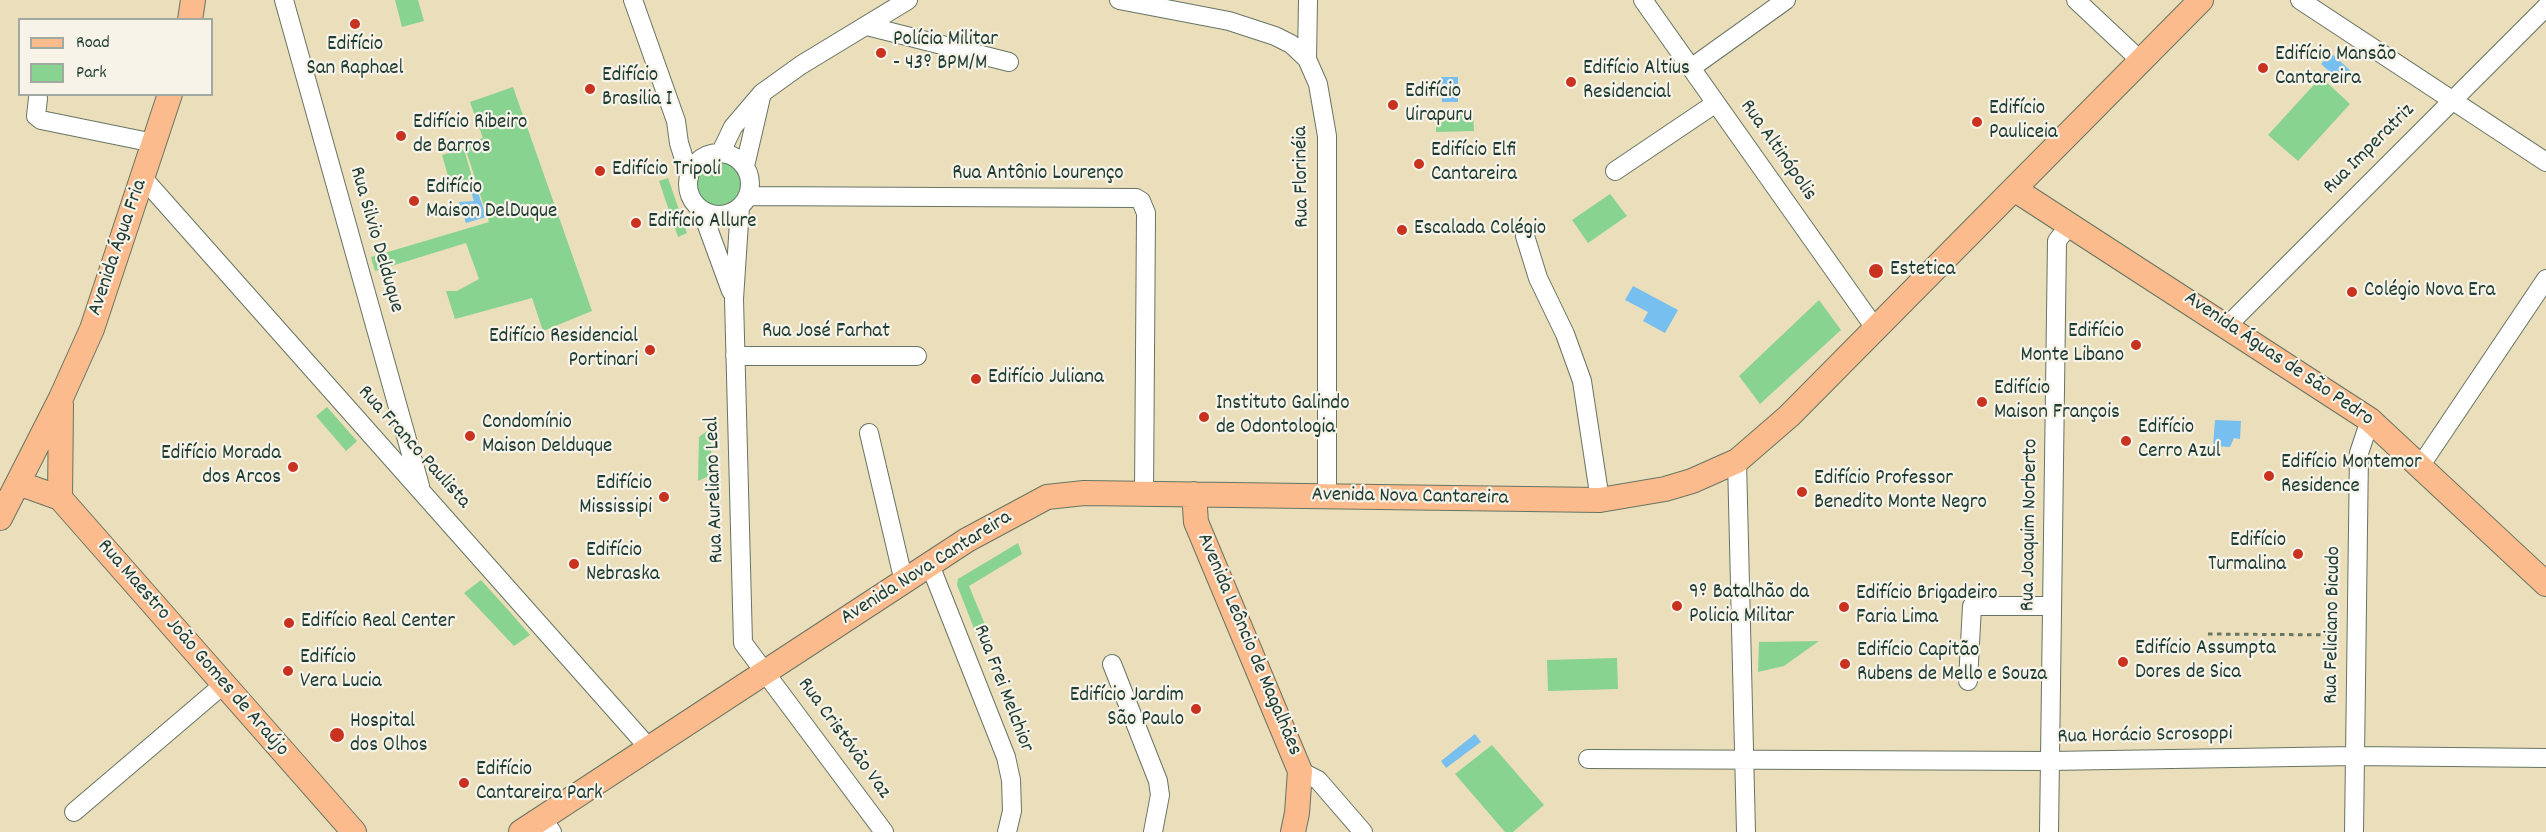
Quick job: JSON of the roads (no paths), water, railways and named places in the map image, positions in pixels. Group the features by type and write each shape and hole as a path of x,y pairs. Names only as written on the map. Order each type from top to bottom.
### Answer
{"main road":[{"path":"190,18 193,0"},
{"name":"Avenida Nova Cantareira","path":"521,832 547,825 649,748 967,540 1047,497 1084,493 1144,493 1600,500 1665,489 1692,481 1737,461 1790,416 2141,61 2196,2"},
{"name":"Avenida Água Fria","path":"0,518 61,398 92,329 169,96"},
{"name":"Avenida Águas de São Pedro","path":"2014,189 2228,325 2370,420 2421,465 2546,585"},
{"name":"Avenida Água Fria","path":"60,498 61,398"},
{"name":"Rua Maestro João Gomes de Araújo","path":"18,483 60,498 223,686 354,832"},
{"name":"Avenida Leôncio de Magalhães","path":"1194,494 1196,522 1300,771 1298,813 1293,832"}],"street":[{"name":"Rua Silvio Delduque","path":"284,0 422,492"},
{"name":"Rua Aureliano Leal","path":"633,0 676,121 679,143 689,175 690,194 701,208 734,298"},
{"path":"689,175 712,155 762,93 801,65 908,0"},
{"name":"Rua Florinéia","path":"1119,0 1230,21 1291,44 1307,59 1318,84 1327,136 1327,497"},
{"path":"1307,59 1308,0"},
{"name":"Rua Altinópolis","path":"1643,0 1875,328"},
{"path":"1691,68 1786,0"},
{"path":"2076,0 2141,61"},
{"path":"2301,0 2546,162"},
{"name":"Rua Imperatriz","path":"2228,325 2546,7"},
{"path":"867,26 1009,62"},
{"path":"745,166 762,93"},
{"path":"38,98 36,116 41,120 154,143"},
{"path":"1615,171 1716,103"},
{"name":"Rua Aureliano Leal","path":"676,121 712,155 734,156 745,166 751,186 744,202 734,298 743,643 766,672"},
{"name":"Rua Franco Paulista","path":"143,178 649,748"},
{"name":"Rua Antônio Lourenço","path":"744,202 1124,198 1141,201 1146,213 1144,493"},
{"path":"701,208 721,215 744,202"},
{"name":"Rua Joaquim Norberto","path":"2049,832 2056,242 2070,224"},
{"path":"1525,236 1538,278 1565,334 1582,381 1600,500"},
{"path":"2421,465 2546,279"},
{"name":"Rua José Farhat","path":"735,356 917,356"},
{"name":"Rua Feliciano Bicudo","path":"2354,832 2359,453 2370,420"},
{"path":"869,433 904,582"},
{"path":"1737,461 1746,832"},
{"name":"Rua Frei Melchior","path":"930,565 1006,757 1011,780 1012,811 1007,832"},
{"path":"1968,681 1972,606 2052,606"},
{"path":"1112,664 1158,781 1160,795 1154,832"},
{"name":"Rua Cristóvão Vaz","path":"766,672 884,832"},
{"path":"74,812 223,686"},
{"name":"Rua Horácio Scrosoppi","path":"1587,759 2050,761 2355,756 2546,758"},
{"path":"1300,771 1318,780 1363,832"}],"water":[{"path":"2331,53 2351,71 2341,82 2321,64"},
{"path":"1441,77 1458,77 1458,102 1442,102"},
{"path":"476,186 486,217 466,223 459,202 474,201 470,188"},
{"path":"1633,286 1678,310 1665,333 1643,321 1648,312 1625,300"},
{"path":"2215,420 2241,421 2240,439 2234,438 2230,447 2213,446"},
{"path":"1475,734 1481,742 1446,768 1441,761"}],"place":[{"name":"Edifício San Raphael","path":"355,24"},
{"name":"Polícia Militar - 43º BPM/M","path":"881,53"},
{"name":"Edifício Mansão Cantareira","path":"2263,68"},
{"name":"Edifício Altius Residencial","path":"1571,82"},
{"name":"Edifício Brasilia I","path":"590,89"},
{"name":"Edifício Uirapuru","path":"1393,105"},
{"name":"Edifício Pauliceia","path":"1977,122"},
{"name":"Edifício Ribeiro de Barros","path":"401,136"},
{"name":"Edifício Elfi Cantareira","path":"1419,164"},
{"name":"Edifício Tripoli","path":"600,171"},
{"name":"Edifício Maison DelDuque","path":"414,201"},
{"name":"Edifício Allure","path":"636,223"},
{"name":"Escalada Colégio","path":"1402,230"},
{"name":"Estetica","path":"1876,271"},
{"name":"Colégio Nova Era","path":"2352,292"},
{"name":"Edifício Monte Libano","path":"2136,345"},
{"name":"Edifício Residencial Portinari","path":"650,350"},
{"name":"Edifício Juliana","path":"976,379"},
{"name":"Edifício Maison François","path":"1982,402"},
{"name":"Instituto Galindo de Odontologia","path":"1204,417"},
{"name":"Condomínio Maison Delduque","path":"470,436"},
{"name":"Edifício Cerro Azul","path":"2126,441"},
{"name":"Edifício Morada dos Arcos","path":"293,467"},
{"name":"Edifício Montemor Residence","path":"2269,476"},
{"name":"Edifício Professor Benedito Monte Negro","path":"1802,492"},
{"name":"Edifício Mississipi","path":"664,497"},
{"name":"Edifício Turmalina","path":"2298,554"},
{"name":"Edifício Nebraska","path":"574,564"},
{"name":"9º Batalhão da Policia Militar","path":"1677,606"},
{"name":"Edifício Brigadeiro Faria Lima","path":"1844,607"},
{"name":"Edifício Real Center","path":"289,623"},
{"name":"Edifício Assumpta Dores de Sica","path":"2123,662"},
{"name":"Edifício Capitão Rubens de Mello e Souza","path":"1845,664"},
{"name":"Edifício Vera Lucia","path":"288,671"},
{"name":"Edifício Jardim São Paulo","path":"1196,709"},
{"name":"Hospital dos Olhos","path":"337,735"},
{"name":"Edifício Cantareira Park","path":"464,783"}]}
